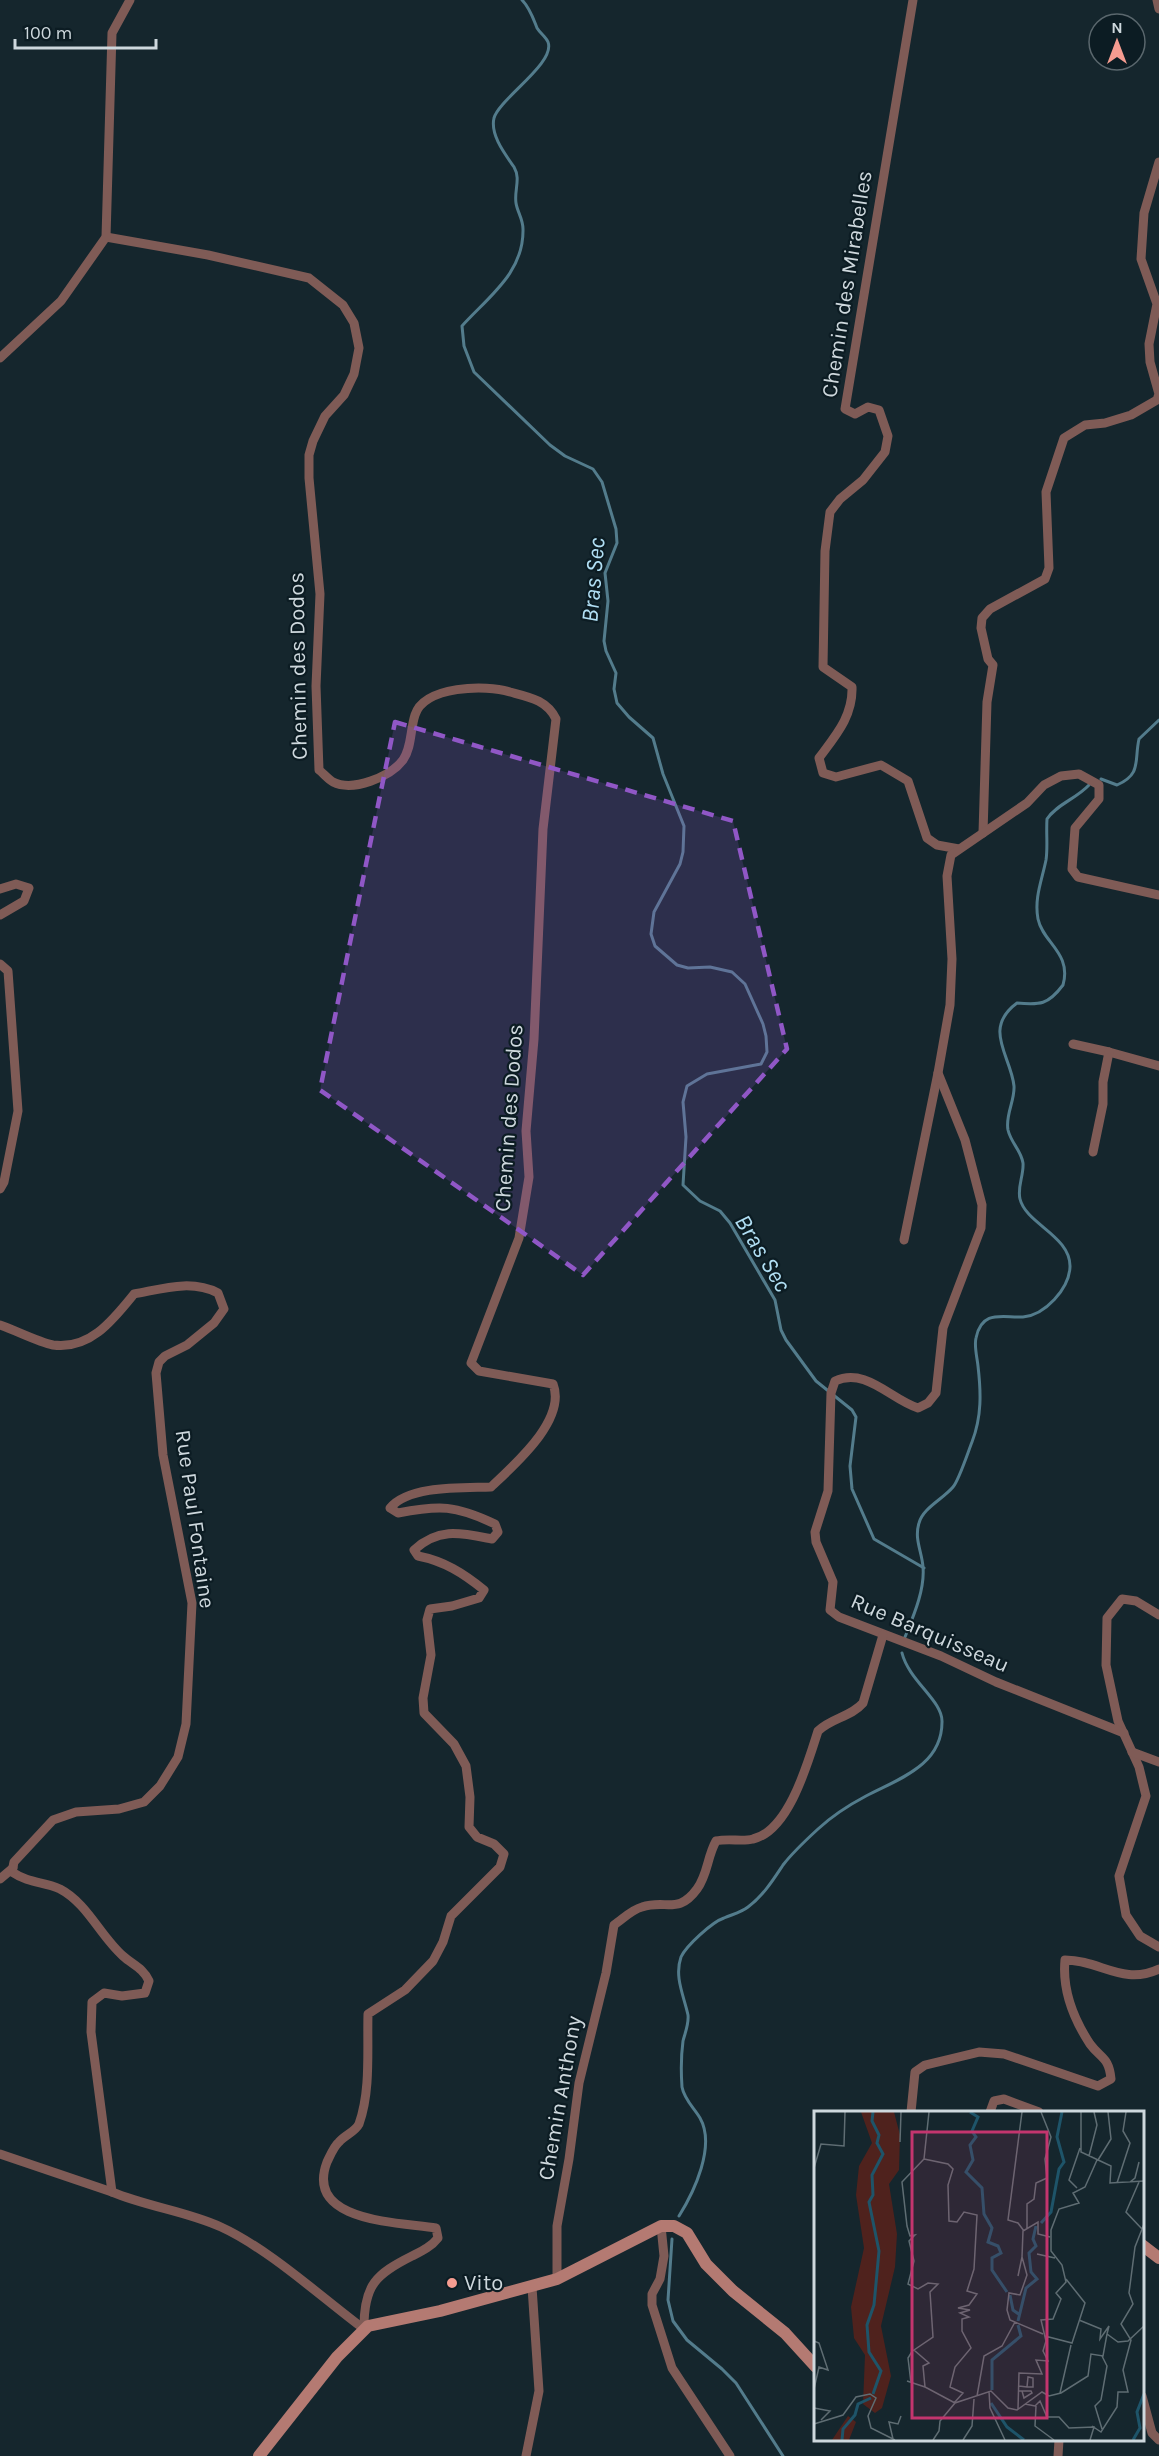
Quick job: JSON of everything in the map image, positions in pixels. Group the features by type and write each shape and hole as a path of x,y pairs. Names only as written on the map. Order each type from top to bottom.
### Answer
{"main road":[{"path":"259,2456 337,2357 366,2327 557,2279 661,2226 674,2226 687,2233 713,2271 750,2306 785,2333 814,2365"},
{"path":"1144,2246 1159,2258"}],"street":[{"path":"0,358 62,301 106,237 112,33 130,0"},
{"name":"Chemin des Mirabelles","path":"913,0 845,409 855,414 868,407 879,410 888,436 885,452 863,480 840,499 830,512 825,551 823,667 852,687 852,702 845,723 819,758 823,773 836,777 881,765 908,781 927,838 937,845 959,849"},
{"path":"1157,0 1159,9"},
{"path":"983,833 987,702 993,665 988,659 983,638 982,618 990,609 1045,579 1049,568 1050,553 1046,492 1064,438 1085,426 1105,423 1144,409 1157,400 1159,394 1150,362 1149,344 1157,304 1141,259 1144,213 1159,162"},
{"name":"Chemin des Dodos","path":"106,237 208,255 309,278 343,305 354,323 359,348 354,374 344,395 325,416 309,455 309,478 320,594 316,686 319,770 333,782 351,786 373,781 385,774 402,760 410,741 415,713 446,691 466,687 502,689 536,699 551,709 555,718 543,829 534,1040 526,1131 529,1177 519,1238 471,1363 479,1371 553,1384 557,1394 548,1425 520,1459 491,1487 434,1490 398,1498 390,1508 398,1514 434,1507 470,1512 495,1524 498,1532 492,1539 459,1533 438,1534 424,1540 414,1550 418,1556 435,1559 462,1572 484,1590 479,1598 430,1609 427,1620 431,1655 424,1713 454,1744 466,1766 470,1797 469,1827 477,1838 494,1844 504,1854 500,1867 451,1916 443,1942 433,1961 405,1990 368,2014 365,2104 358,2127 338,2142 327,2162 324,2174 325,2191 336,2204 351,2213 387,2222 436,2228 438,2238 431,2246 387,2270 371,2284 366,2298 366,2327"},
{"path":"904,1240 950,1005 952,959 947,876 951,855 1027,803 1044,785 1061,776 1079,774 1099,785 1099,799 1075,828 1072,869 1078,877 1159,895"},
{"path":"0,889 16,884 29,888 24,901 0,915"},
{"path":"0,964 8,971 18,1111 4,1182 0,1189"},
{"path":"1073,1044 1159,1066"},
{"path":"1093,1152 1103,1104 1103,1083 1109,1052"},
{"name":"Rue Barquisseau","path":"938,1073 965,1140 981,1205 981,1228 943,1328 936,1393 928,1403 918,1408 906,1404 862,1379 846,1376 835,1381 831,1393 828,1491 815,1532 816,1542 833,1582 830,1610 839,1617 941,1656 996,1682 1124,1733"},
{"name":"Rue Paul Fontaine","path":"0,1324 53,1344 82,1342 110,1324 134,1294 189,1284 209,1288 218,1293 224,1308 214,1323 187,1344 165,1356 159,1362 156,1373 163,1455 192,1604 186,1724 178,1757 160,1786 144,1802 119,1809 76,1812 52,1820 14,1862 13,1868"},
{"path":"1159,1616 1136,1601 1122,1599 1107,1617 1106,1665 1119,1721 1139,1767 1146,1796 1119,1876 1126,1915 1140,1936 1159,1947"},
{"name":"Chemin Anthony","path":"557,2279 556,2226 569,2159 579,2083 606,1973 614,1925 643,1906 681,1905 696,1891 705,1877 710,1853 716,1841 753,1840 768,1833 797,1793 818,1731 824,1725 857,1711 864,1703 883,1635"},
{"path":"1132,1752 1159,1762"},
{"path":"13,1868 12,1872 25,1881 59,1889 79,1905 124,1958 145,1971 149,1981 145,1993 122,1996 104,1993 92,2002 90,2008 91,2032 112,2192"},
{"path":"0,1879 13,1868"},
{"path":"910,2111 915,2072 925,2065 979,2052 1004,2054 1098,2086 1112,2079 1110,2065 1091,2045 1073,2013 1063,1981 1065,1960 1080,1960 1130,1977 1159,1969"},
{"path":"990,2111 994,2101 1004,2099 1036,2111"},
{"path":"0,2154 137,2202 192,2215 224,2229 268,2256 366,2327"},
{"path":"661,2226 664,2256 660,2279 652,2294 652,2305 672,2368 730,2456"},
{"path":"526,2456 539,2391 532,2287"},
{"path":"1144,2400 1152,2433 1159,2440"},
{"path":"1058,2456 1059,2441"}],"highlighted area":[{"path":"395,722 733,821 787,1049 583,1275 320,1090"}],"waterway":[{"name":"Bras Sec","path":"522,0 537,28 547,40 548,51 536,70 498,110 493,124 499,144 516,171 516,203 523,225 522,245 518,259 503,283 462,326 464,346 474,372 550,445 565,456 593,469 602,482 616,529 617,543 605,573 608,601 604,641 616,673 614,689 617,703 653,738 663,774 684,826 680,864 654,912 651,934 655,946 677,965 688,968 710,967 732,972 745,984 763,1024 767,1052 761,1064 707,1074 687,1086 683,1102 686,1137 683,1185 700,1201 720,1211 730,1223 775,1300 781,1330 786,1340 816,1381 852,1410 856,1417 850,1466 852,1489 874,1539 924,1568"},
{"path":"1101,779 1117,785 1130,776 1134,771 1139,739 1159,720"},
{"path":"905,1637 922,1585 923,1567 917,1535 919,1523 925,1513 955,1483 978,1423 980,1395 975,1344 979,1329 983,1323 994,1317 1023,1317 1039,1311 1054,1300 1069,1275 1068,1256 1063,1247 1030,1216 1020,1199 1023,1163 1009,1135 1007,1124 1014,1086 1000,1033 1001,1023 1017,1003 1043,1002 1053,997 1063,985 1064,965 1056,949 1045,935 1037,911 1047,855 1047,819 1056,809 1089,785"},
{"path":"679,2216 696,2182 706,2142 700,2118 682,2087 682,2047 688,2015 679,1979 681,1957 706,1929 753,1903 791,1855 823,1824 853,1803 904,1777 916,1769 935,1750 940,1737 941,1714 932,1698 911,1673 902,1653"},
{"path":"672,2239 668,2300 673,2321 687,2340 736,2383 783,2456"}],"place":[{"name":"Vito","path":"452,2283"}]}
